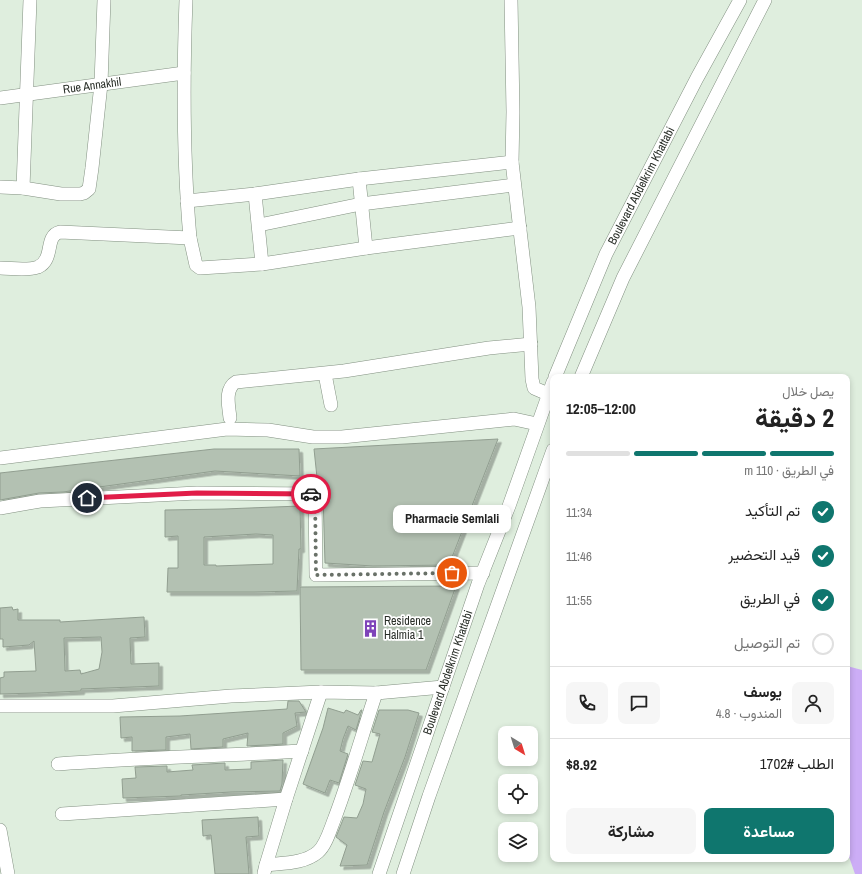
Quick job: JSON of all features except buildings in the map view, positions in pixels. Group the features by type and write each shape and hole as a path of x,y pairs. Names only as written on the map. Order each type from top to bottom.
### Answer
{"street":[{"path":"23,188 30,0"},
{"path":"0,187 23,188 62,194 80,194 89,189 101,84 104,0"},
{"path":"186,0 184,73 187,201 190,238 198,268 262,264 366,248 520,228"},
{"path":"511,0 513,112 512,162 529,307 532,384 534,388 548,394"},
{"name":"Boulevard Abdelkrim Khattabi","path":"556,374 606,254 697,78 740,0"},
{"name":"Boulevard Abdelkrim Khattabi","path":"582,374 623,278 760,2"},
{"name":"Rue Annakhil","path":"0,98 184,73"},
{"path":"187,201 255,194 358,179 512,162"},
{"path":"358,179 366,248"},
{"path":"259,225 361,204 514,185"},
{"path":"255,194 262,264"},
{"path":"0,268 25,269 38,267 48,256 52,237 57,232 190,238"},
{"path":"230,418 228,396 229,388 236,382 325,374 441,357 489,348 531,344"},
{"path":"325,374 331,405"},
{"name":"Boulevard Abdelkrim Khattabi","path":"379,874 483,573 509,506 550,389"},
{"path":"0,458 227,430 268,430 313,437 342,438 514,419 537,424"},
{"name":"Boulevard Abdelkrim Khattabi","path":"403,874 429,796 550,458"},
{"path":"0,508 40,501 197,493 315,494 316,575 483,573"},
{"path":"0,706 113,706 231,696 321,692 376,693 443,687"},
{"path":"265,870 286,799 321,692"},
{"path":"265,870 311,857 320,851 326,840 344,793 376,693"},
{"path":"422,748 419,767 412,792 413,796 418,801 422,801 429,796"},
{"path":"58,764 129,759 246,755 302,751"},
{"path":"62,814 286,799"},
{"path":"0,830 3,858 8,874"}],"shaded area":[{"path":"850,667 862,670 862,874 855,874 850,860"}],"way so far":[{"path":"311,494 315,494 316,575 452,573"}],"place":[{"name":"Pharmacie Semlali","path":"452,573"},
{"name":"Residence Halmia 1","path":"371,628"}],"route":[{"path":"87,498 197,493 311,494"}]}
